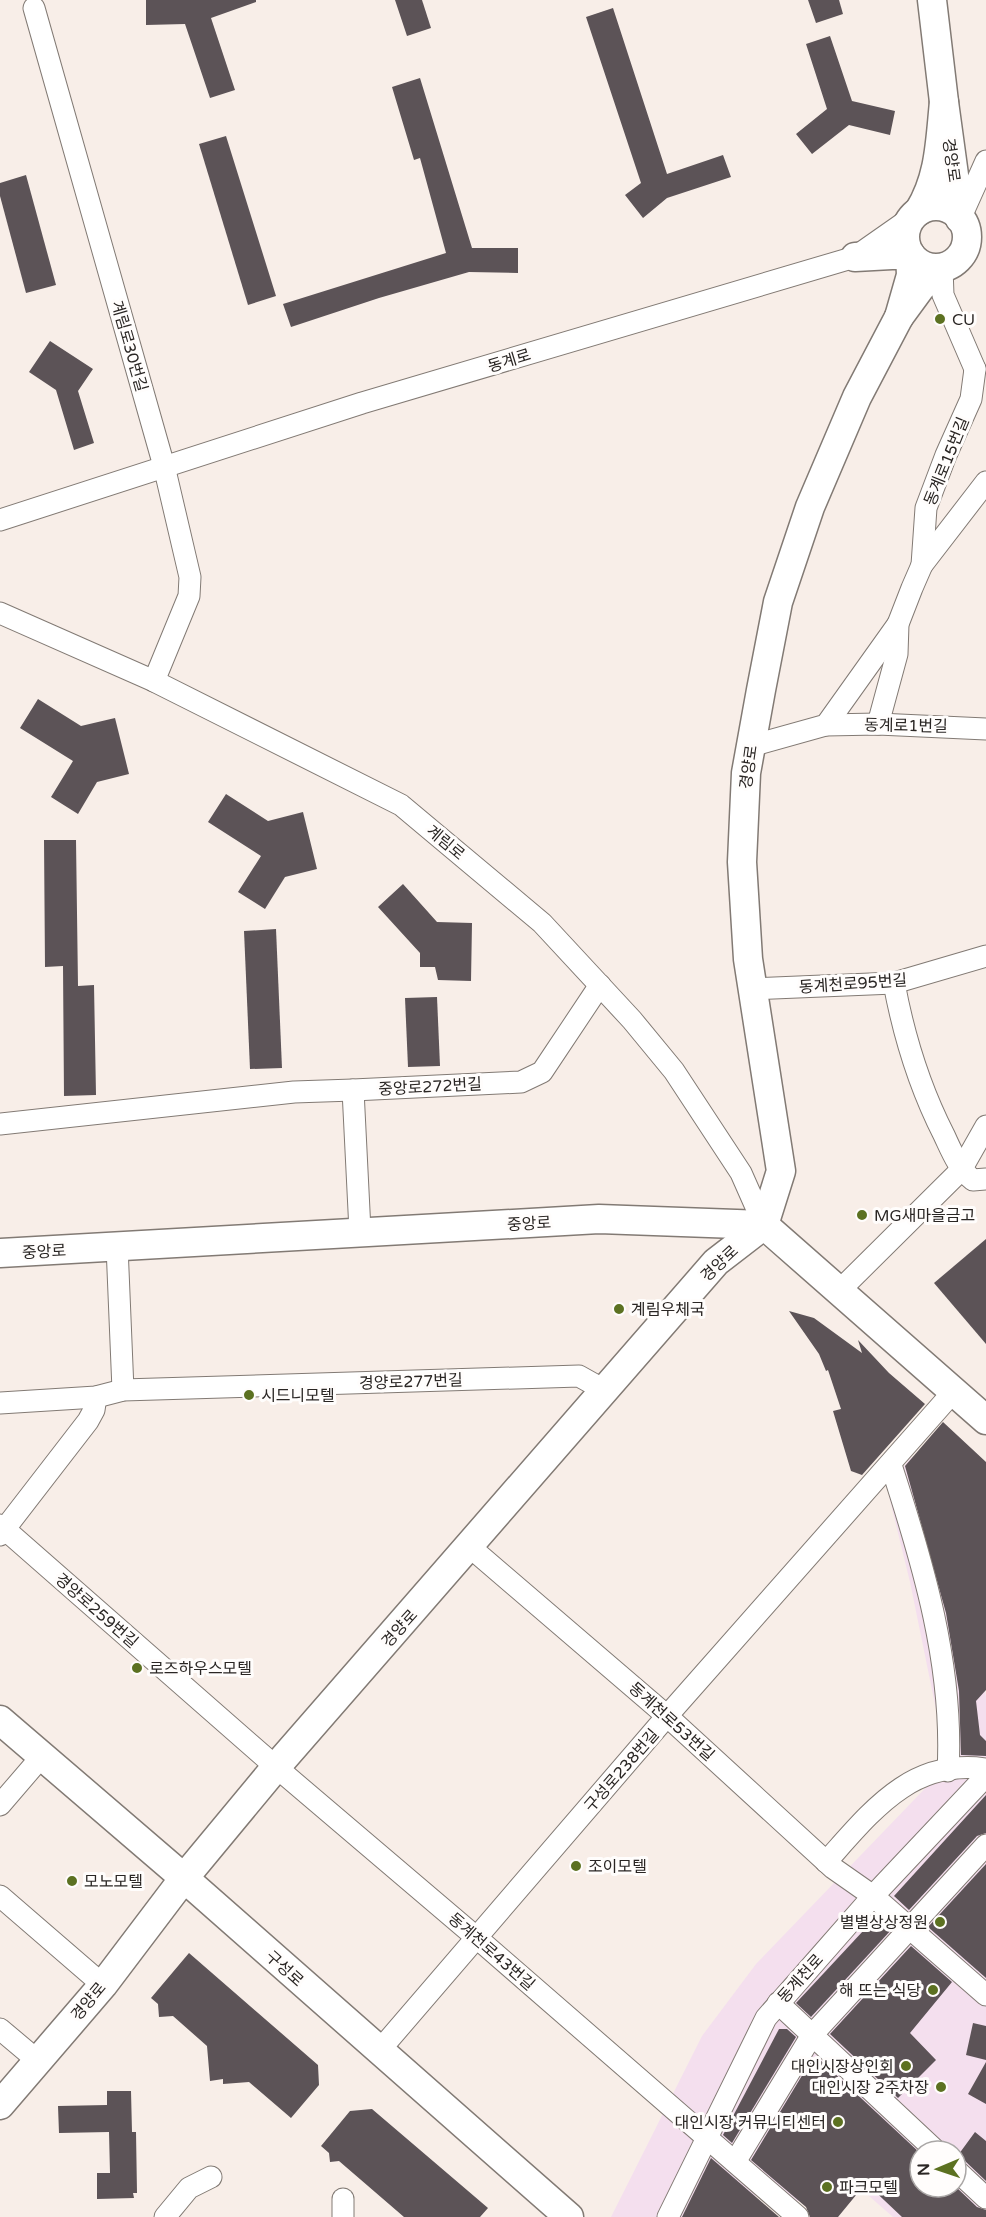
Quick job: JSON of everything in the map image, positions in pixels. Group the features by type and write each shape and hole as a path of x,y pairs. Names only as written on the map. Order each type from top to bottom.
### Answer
{"street":[{"name":"경양로","path":"932,0 960,219"},
{"name":"계림로30번길","path":"34,8 164,466 190,584 189,596 154,681"},
{"name":"경양로","path":"0,2104 103,1985 184,1878 276,1767 716,1262 764,1225 781,1171 765,1055 752,989 742,862 743,810 751,746 778,603 810,507 857,397 898,317 910,282 910,254 905,238 909,221 917,213 934,184 939,163 944,102"},
{"path":"960,219 986,161"},
{"name":"경양로","path":"898,317 921,287 942,268 975,251 960,219 954,212 936,206 917,213"},
{"name":"동계로","path":"0,520 362,403 855,256 917,213"},
{"path":"855,256 910,254 924,266 942,268 943,295 981,366"},
{"name":"동계로15번길","path":"922,565 926,508 971,399 981,366"},
{"name":"동계로15번길","path":"878,724 897,654 897,624 922,565 986,482"},
{"name":"계림로","path":"0,613 154,681 401,805 542,923 632,1020 685,1086 741,1173 764,1225"},
{"path":"826,725 897,624"},
{"name":"동계로1번길","path":"751,746 826,725 878,724 986,729"},
{"name":"동계천로95번길","path":"752,989 894,983 986,957"},
{"path":"894,983 911,1061 927,1102 961,1170 974,1180 986,1179"},
{"name":"중앙로272번길","path":"353,1090 521,1082 536,1078 600,985"},
{"path":"0,1124 294,1092 353,1090 360,1231"},
{"path":"840,1290 961,1170 986,1126"},
{"name":"중앙로","path":"0,1253 360,1231 599,1220 764,1225"},
{"path":"764,1225 986,1420"},
{"path":"117,1246 123,1390"},
{"name":"경양로277번길","path":"0,1403 96,1397 123,1390 579,1376 604,1390"},
{"name":"구성로238번길","path":"379,2051 668,1716 954,1391"},
{"path":"2,1530 88,1421 94,1410 96,1397"},
{"path":"891,1465 917,1546 944,1674 949,1739 948,1771"},
{"name":"경양로259번길","path":"2,1530 276,1767"},
{"name":"동계천로53번길","path":"470,1547 668,1716 826,1862 873,1896 986,1995"},
{"name":"구성로","path":"0,1720 184,1878 569,2217"},
{"path":"0,1805 42,1756"},
{"name":"동계천로43번길","path":"276,1767 798,2217"},
{"path":"826,1862 890,1794 909,1782 935,1772 986,1769"},
{"name":"동계천로","path":"668,2217 766,2018 873,1896 986,1776"},
{"path":"735,2162 812,2035 986,1845"},
{"path":"0,1896 103,1985"},
{"path":"778,2003 923,2139"},
{"path":"0,2029 38,2061"},
{"path":"165,2217 189,2188 211,2177"},
{"path":"968,2181 986,2198"}],"shaded area":[{"path":"911,1457 943,1540 976,1641 986,1697 986,2217 893,2217 829,2161 794,2206 767,2183 744,2209 699,2217 611,2217 702,2036 756,1964 938,1775 940,1729 910,1582 887,1488"}],"building":[{"path":"146,0 256,0 256,2 211,18 235,90 210,98 185,24 146,25"},
{"path":"395,0 422,0 431,28 407,36"},
{"path":"808,0 839,0 843,14 816,23"},
{"path":"613,8 667,174 723,155 731,177 667,198 643,218 625,195 641,183 586,17"},
{"path":"830,36 852,101 895,111 890,135 849,125 812,154 796,134 827,109 806,44"},
{"path":"420,78 472,248 518,248 518,273 469,272 291,327 283,304 446,253 420,158 414,160 392,87"},
{"path":"226,136 276,296 248,305 199,144"},
{"path":"26,175 56,285 26,293 0,196 0,183"},
{"path":"50,341 93,369 78,391 94,443 74,450 56,390 29,372"},
{"path":"38,699 81,726 115,718 129,774 97,782 78,814 51,797 73,761 20,728"},
{"path":"226,794 268,821 303,812 317,869 285,877 265,909 238,892 261,856 208,822"},
{"path":"44,840 76,840 78,986 94,985 96,1095 64,1096 63,966 45,967"},
{"path":"403,884 437,922 472,923 471,981 438,980 435,967 420,967 420,953 378,907"},
{"path":"276,929 282,1068 250,1069 244,931"},
{"path":"437,997 440,1066 408,1067 405,998"},
{"path":"986,1239 986,1344 934,1283"},
{"path":"789,1311 814,1318 862,1353 858,1340 889,1373 925,1404 862,1475 851,1471 833,1411 841,1409 828,1370 826,1371 819,1354"},
{"path":"943,1422 986,1462 986,1690 976,1701 980,1735 986,1741 986,1756 961,1755 959,1691 946,1613 905,1466"},
{"path":"986,1795 986,1833 977,1836 909,1910 894,1896"},
{"path":"986,1864 986,1978 928,1927"},
{"path":"877,1916 892,1929 811,2017 796,2003"},
{"path":"911,1946 952,1982 910,2033 936,2060 898,2098 830,2034"},
{"path":"189,1953 318,2065 319,2085 291,2118 249,2082 223,2084 223,2079 210,2081 207,2046 173,2016 159,2017 158,2004 151,1998"},
{"path":"973,2023 986,2026 986,2060 966,2055"},
{"path":"779,2029 787,2029 796,2037 732,2143 723,2135"},
{"path":"818,2058 908,2142 908,2199 968,2198 977,2207 986,2210 986,2217 902,2217 866,2183 838,2217 810,2217 806,2207 751,2160 812,2059"},
{"path":"986,2062 986,2104 968,2094"},
{"path":"107,2091 131,2091 132,2132 136,2132 137,2193 133,2193 134,2198 97,2199 97,2173 110,2173 109,2132 59,2133 58,2106 107,2105"},
{"path":"372,2109 488,2208 480,2217 404,2217 339,2161 330,2162 329,2153 321,2146 350,2111"},
{"path":"975,2132 986,2141 986,2181 968,2164 968,2142"},
{"path":"711,2158 779,2217 682,2217"}],"place":[{"name":"CU","path":"940,319"},
{"name":"MG새마을금고","path":"862,1215"},
{"name":"계림우체국","path":"619,1309"},
{"name":"시드니모텔","path":"249,1395"},
{"name":"로즈하우스모텔","path":"137,1668"},
{"name":"조이모텔","path":"576,1866"},
{"name":"모노모텔","path":"72,1881"},
{"name":"별별상상정원","path":"940,1922"},
{"name":"해 뜨는 식당","path":"933,1990"},
{"name":"대인시장상인회","path":"906,2066"},
{"name":"대인시장 2주차장","path":"941,2087"},
{"name":"대인시장 커뮤니티센터","path":"838,2122"},
{"name":"파크모텔","path":"827,2187"}]}
